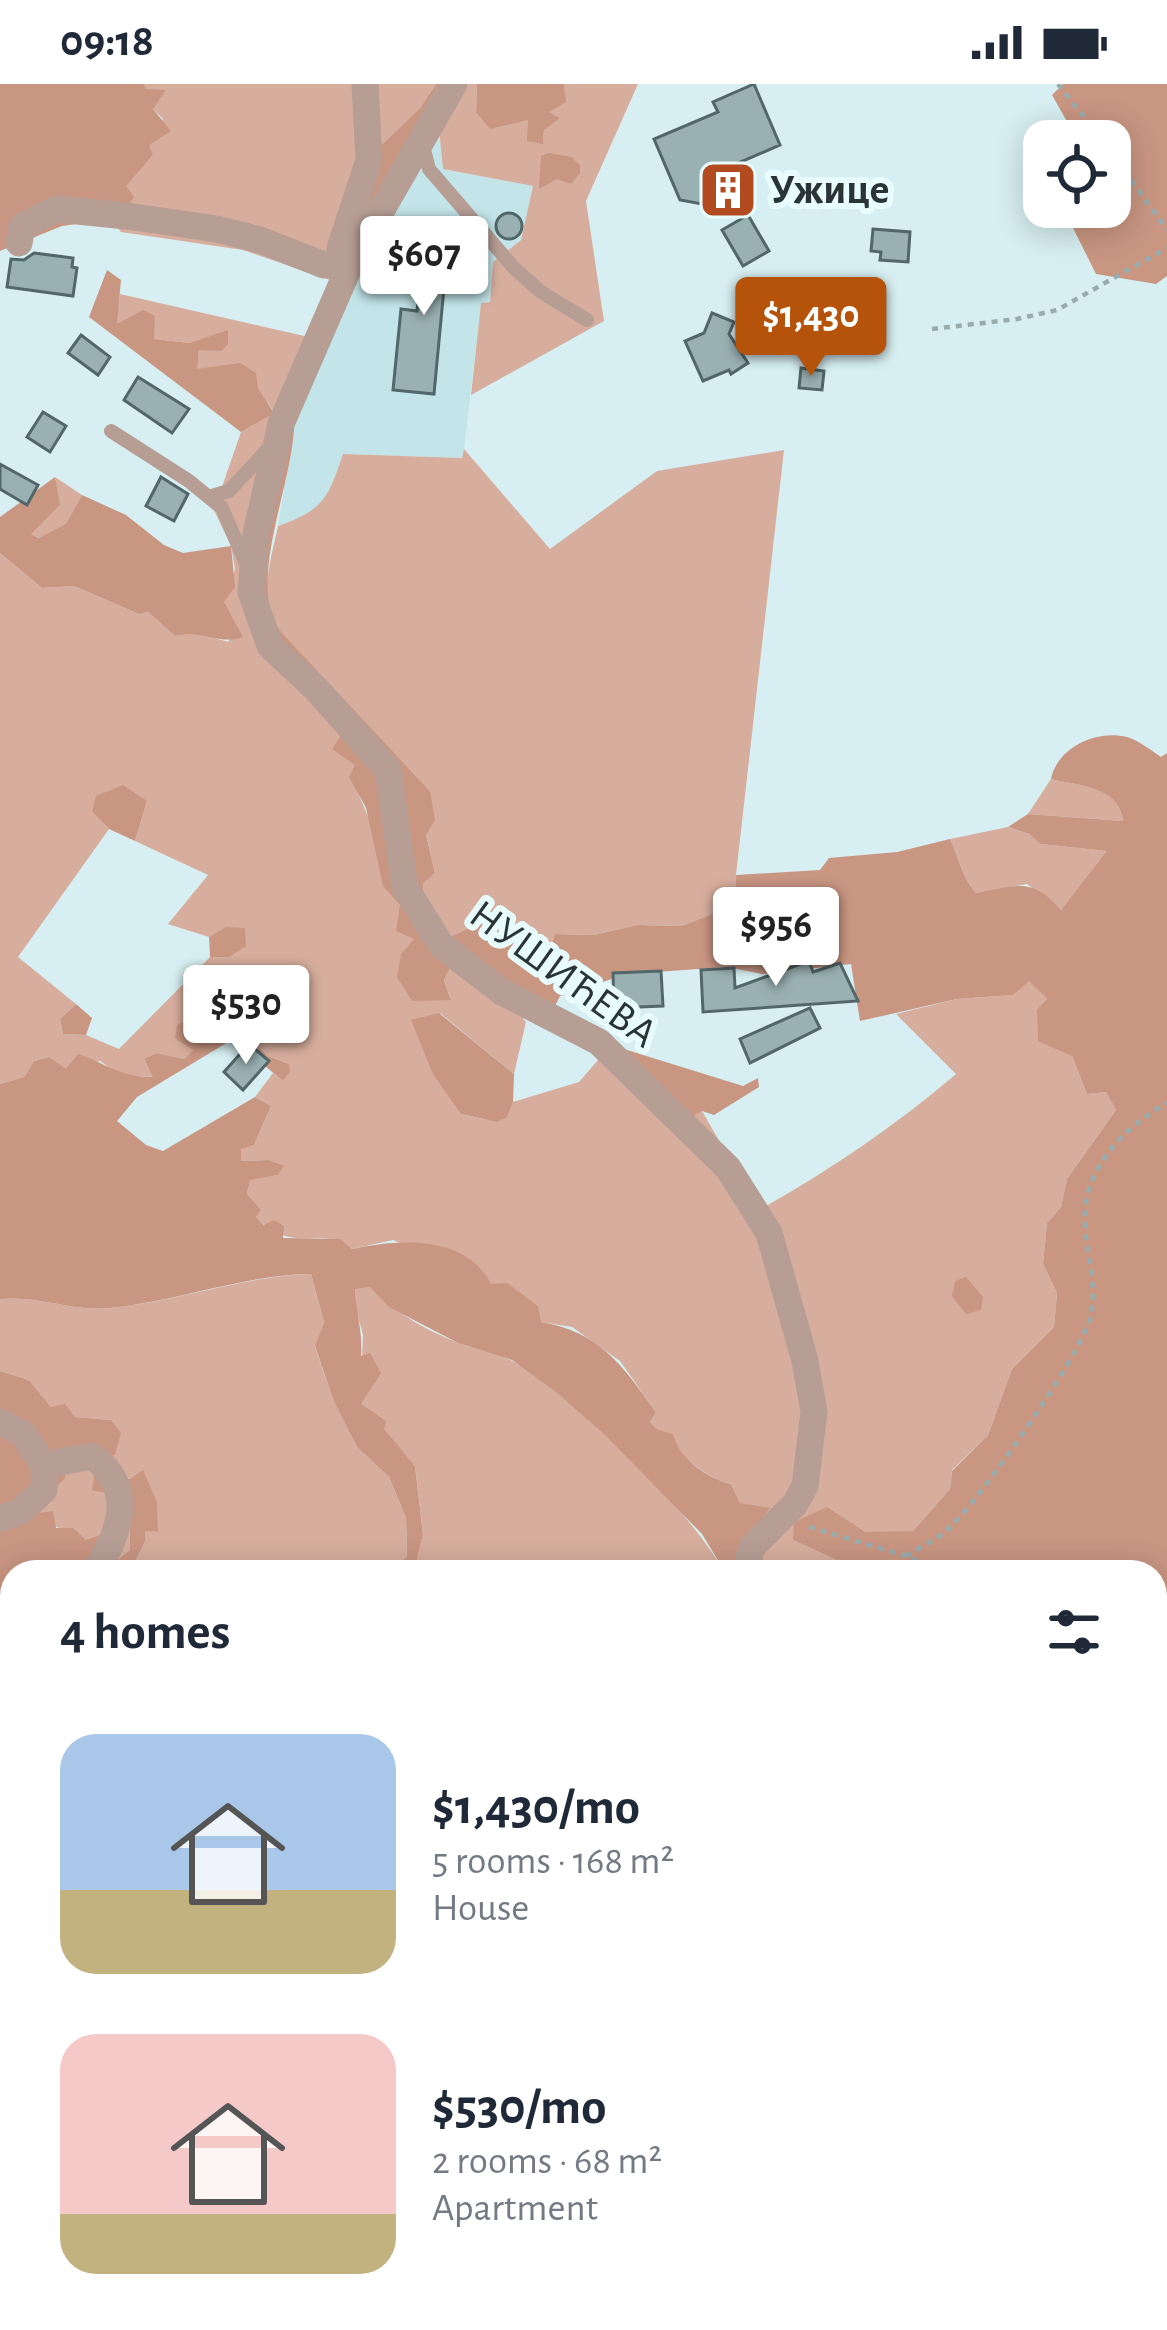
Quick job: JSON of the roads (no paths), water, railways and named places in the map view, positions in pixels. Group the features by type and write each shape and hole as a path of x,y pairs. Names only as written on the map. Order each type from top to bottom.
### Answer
{"street":[{"path":"350,265 340,248 369,160 365,84"},
{"name":"НУШИЋЕВА","path":"454,84 350,265 278,437 250,573 257,617 270,646 317,690 388,770 405,887 441,945 502,992 599,1042 728,1168 770,1233 814,1412 805,1486 752,1547 748,1560"},
{"path":"14,231 57,209 127,216 217,229 324,265 350,265"},
{"path":"0,1422 22,1433 44,1465 44,1490 21,1511 0,1519"},
{"path":"44,1465 92,1456 110,1469 122,1497 110,1549 103,1560"}],"lane":[{"path":"422,141 429,169 514,268 541,292 586,320"},
{"name":"НУШИЋЕВА","path":"111,430 222,508 250,573"},
{"name":"НУШИЋЕВА","path":"208,497 229,491 249,474 278,437"}],"place":[{"name":"Ужице","path":"728,190"}]}
